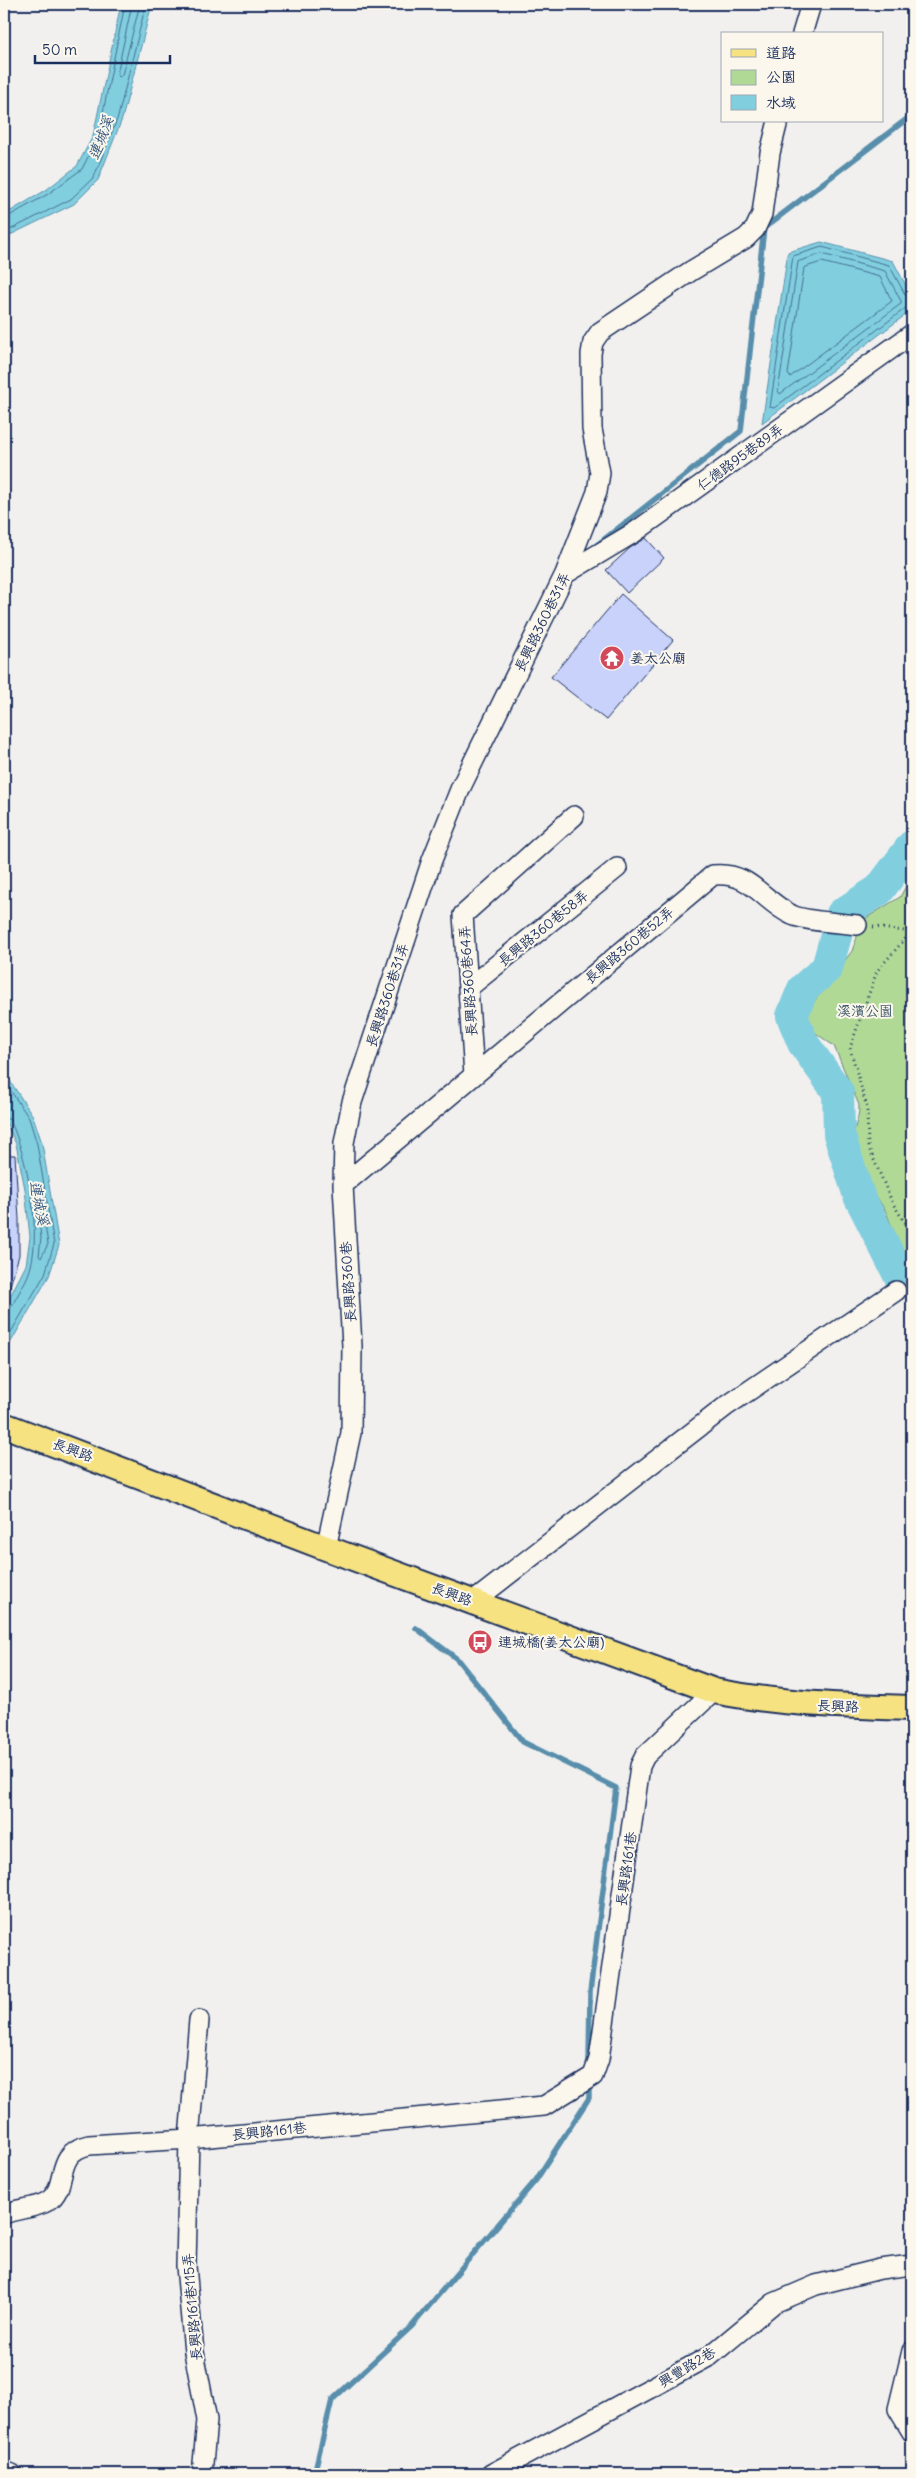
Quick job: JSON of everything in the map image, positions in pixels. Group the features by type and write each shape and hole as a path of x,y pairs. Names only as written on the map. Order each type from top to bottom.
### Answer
{"main road":[{"name":"長興路","path":"4,1425 326,1548 714,1691 757,1700 814,1705 912,1708"}],"street":[{"path":"803,32 811,4"},
{"name":"長興路360巷31弄","path":"343,1185 344,1143 352,1102 432,860 461,787 565,574 592,506 600,473 592,429 591,354 593,342 600,332 691,271 746,238 755,229 762,214 770,153 778,122"},
{"name":"仁德路95巷89弄","path":"565,574 635,532 912,334"},
{"name":"長興路360巷64弄","path":"474,1075 463,916 574,816"},
{"name":"長興路360巷58弄","path":"468,988 617,868"},
{"name":"長興路360巷52弄","path":"474,1075 713,875 725,874 745,880 793,916 857,925"},
{"path":"343,1185 474,1075"},
{"name":"長興路360巷","path":"326,1548 351,1433 352,1346 343,1185"},
{"path":"473,1602 725,1407 896,1292"},
{"name":"長興路161巷","path":"4,2214 34,2207 49,2200 56,2192 67,2158 75,2148 89,2145 189,2139 544,2106 593,2076 599,2059 640,1766 645,1756 714,1691"},
{"name":"長興路161巷115弄","path":"199,2020 189,2139 186,2266 194,2352 207,2420 202,2474"},
{"name":"興豐路2巷","path":"491,2474 710,2356 774,2304 816,2285 880,2269 912,2265"},
{"path":"912,2351 898,2409 912,2432"},
{"path":"4,2471 12,2474"}],"path":[{"path":"857,925 912,932"},
{"path":"912,932 877,971 850,1048 866,1108 868,1146 893,1204 912,1233"}],"green space":[{"name":"溪濱公園","path":"912,875 912,1267 904,1257 886,1212 851,1155 851,1142 858,1118 859,1105 834,1046 807,1027 804,1015 852,951 863,920 900,897"}],"water":[{"name":"連城溪","path":"121,4 152,4 122,119 98,180 74,204 4,238 4,215 46,190 77,166 93,136"},
{"path":"821,242 893,261 912,297 912,310 762,423 788,252"},
{"name":"連城溪","path":"4,1072 33,1116 42,1143 59,1245 49,1276 4,1354 4,1308 26,1265 30,1237 25,1189 16,1144 4,1118"}],"building":[{"path":"646,538 664,558 627,593 606,570 630,548"},
{"name":"姜太公廟","path":"621,594 673,640 606,720 551,677"},
{"path":"4,1155 15,1155 19,1219 19,1255 8,1293 4,1292"}],"waterway":[{"path":"597,545 741,431 764,228 912,115"},
{"path":"912,846 879,890 842,914 827,968 803,989 792,1016 803,1043 838,1092 839,1134 859,1196 900,1277 912,1282"},
{"path":"416,1628 457,1659 523,1742 616,1788 590,1992 589,2065"},
{"path":"314,2474 332,2400 412,2326 536,2180 589,2098 589,2082"}],"place":[{"name":"姜太公廟","path":"612,658"},
{"name":"連城橋(姜太公廟)","path":"480,1642"}]}
